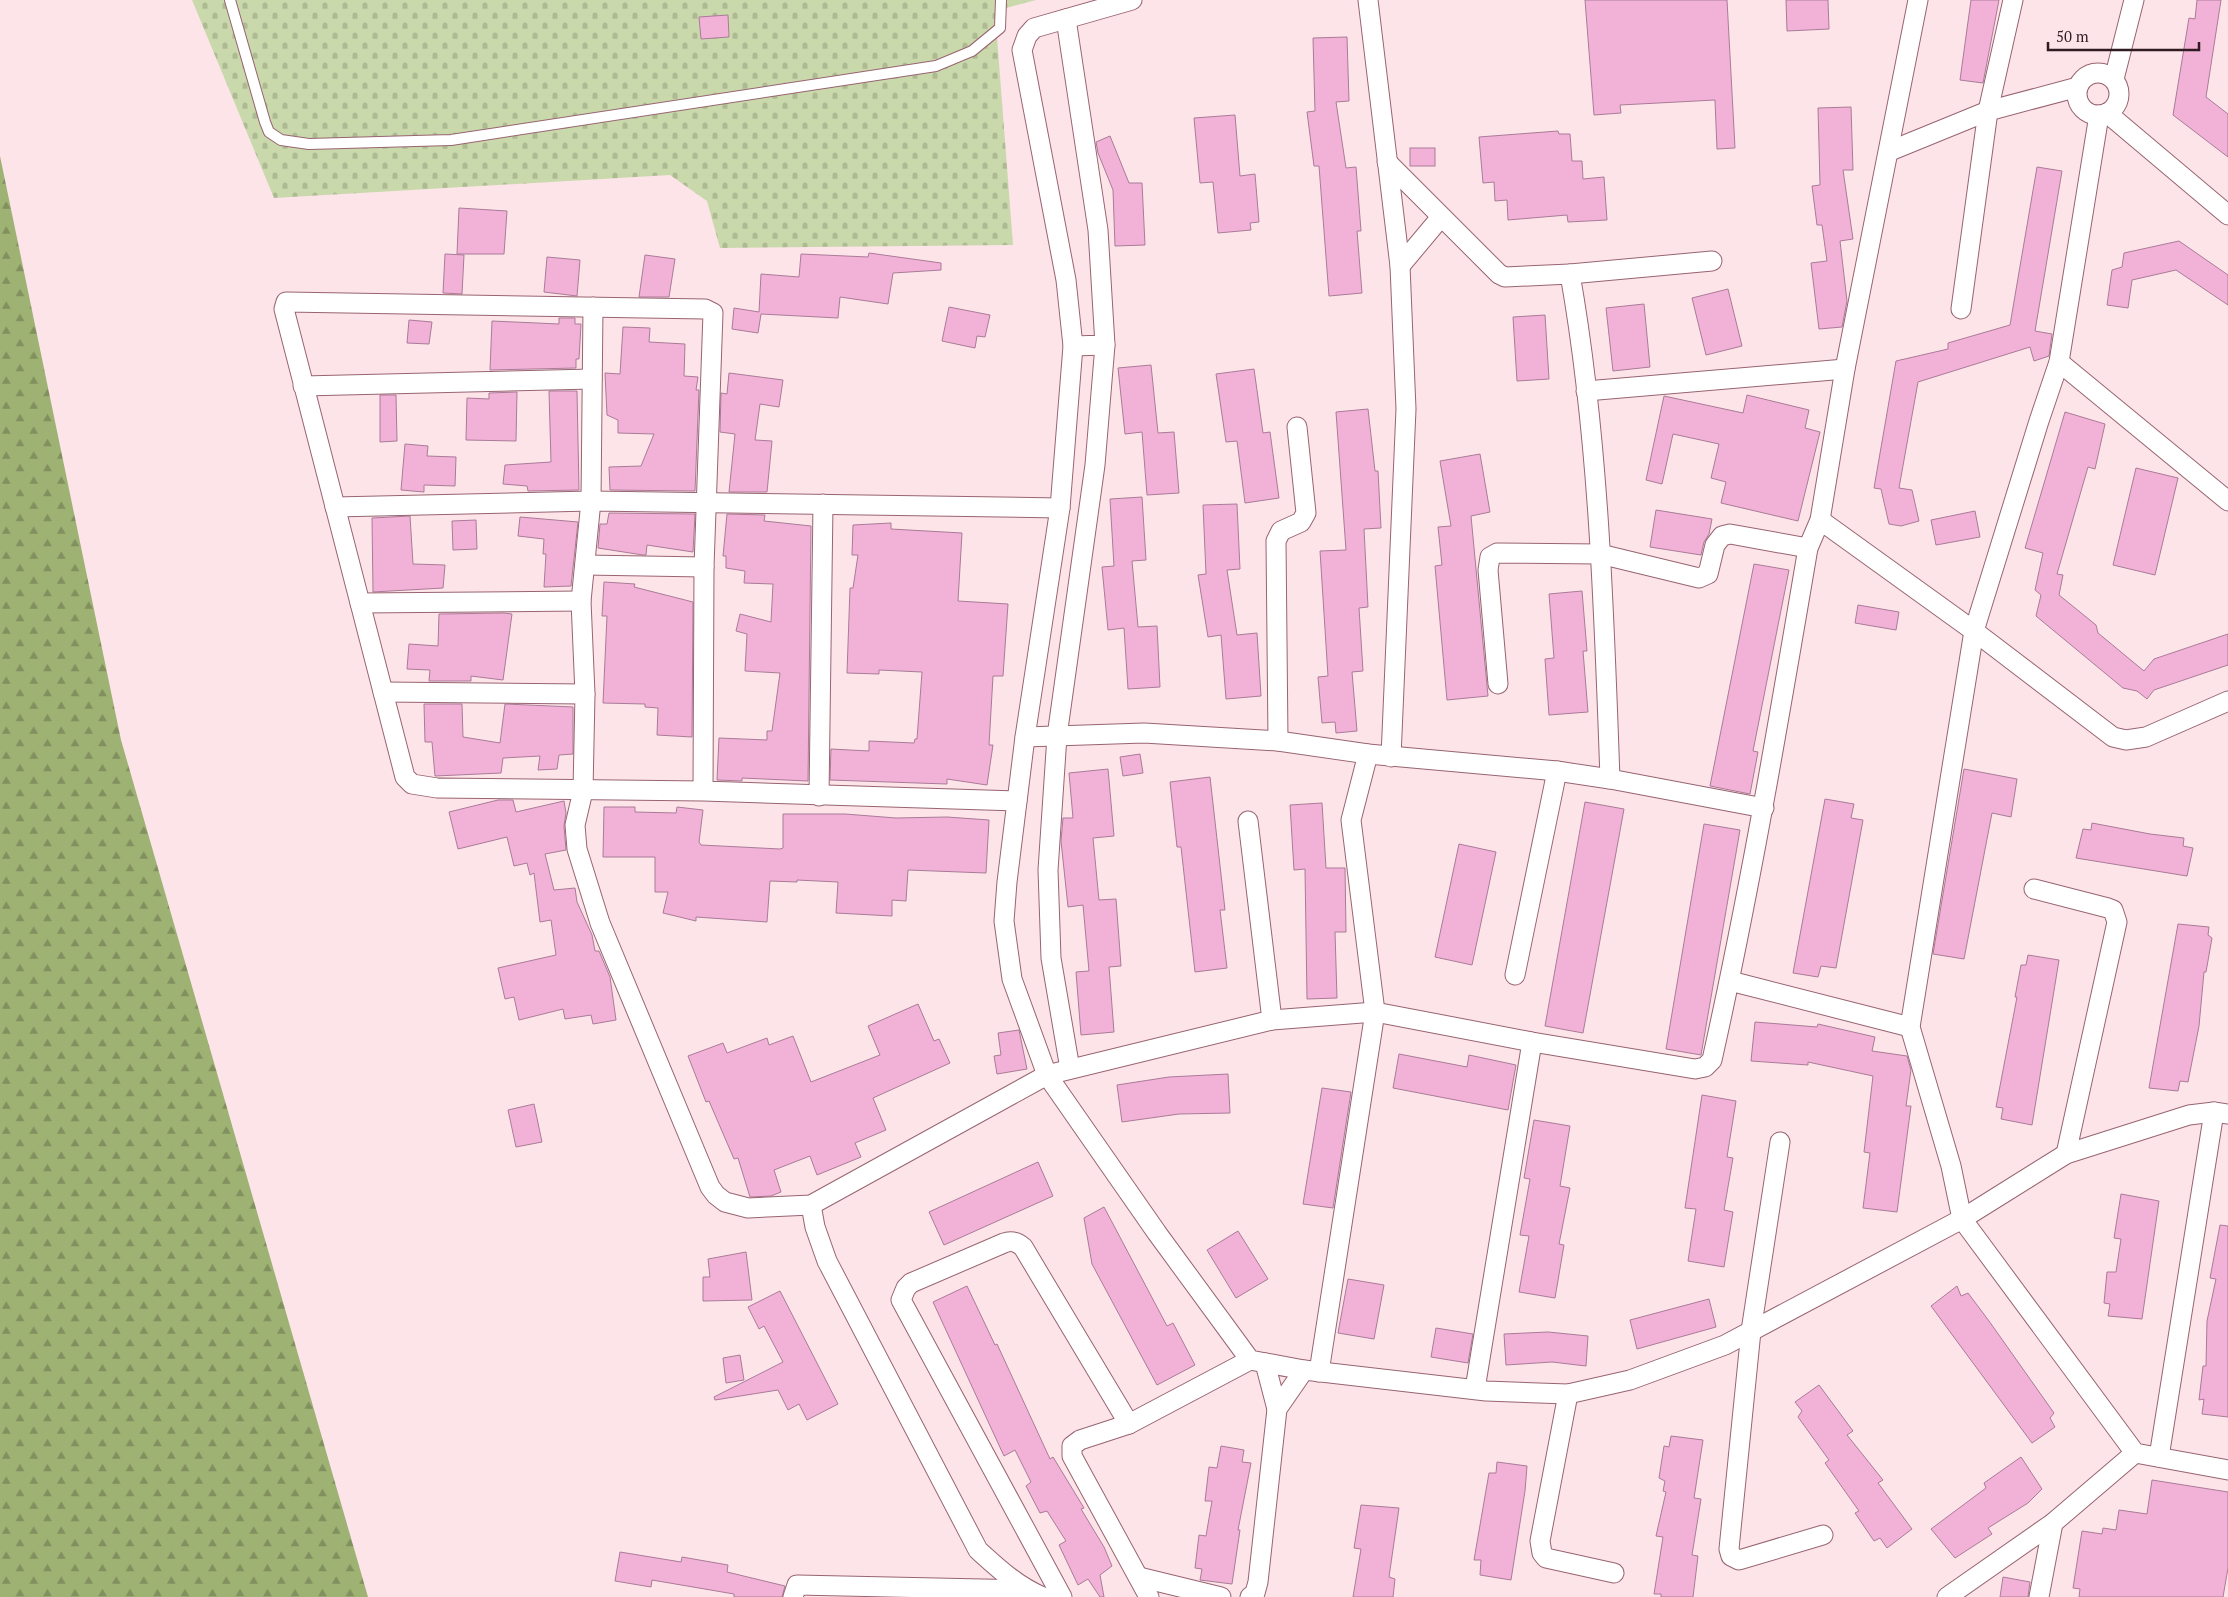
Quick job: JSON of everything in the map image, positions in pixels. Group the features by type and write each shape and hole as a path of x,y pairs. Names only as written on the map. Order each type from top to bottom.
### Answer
{"street":[{"path":"1132,0 1034,28 1027,36 1022,50 1066,280 1073,346 1060,508 1025,738 1004,920 1012,979 1047,1075 1157,1233 1258,1361 1277,1409 1258,1582 1255,1593 1250,1597"},
{"path":"1368,0 1400,266 1406,408 1391,757"},
{"path":"593,307 590,501 582,601 585,694 583,791 575,825 577,849 600,923 710,1186 716,1195 725,1202 748,1208 812,1206 1047,1075 1272,1020 1375,1012 1532,1042 1695,1069 1705,1067 1712,1060 1730,981 1764,808 1808,548 1820,520 1846,369 1918,0"},
{"path":"1961,309 1988,111 2013,0"},
{"path":"2114,80 2134,0"},
{"path":"1066,19 1098,230 1106,345 1095,465 1057,736 1048,870 1051,958 1070,1069"},
{"path":"2098,72 2107,74 2114,80 2118,88 2119,98 2115,107 2103,114 2089,113 2081,107 2077,97 2078,87 2082,79 2098,72"},
{"path":"1890,151 1988,111 2078,87"},
{"path":"2103,114 2228,216"},
{"path":"2103,114 2059,362 2038,421 1974,631 1910,1027 1951,1166 1962,1219 2135,1453 2228,1470"},
{"path":"1387,162 1499,274 1505,277 1570,274 1712,261"},
{"path":"1400,266 1442,218"},
{"path":"1570,274 1586,391 1600,554 1610,778"},
{"path":"703,791 704,567 714,312 705,309 286,302 284,309 405,778 412,784 437,788 703,791 1017,801"},
{"path":"1073,346 1106,345"},
{"path":"2059,362 2228,500"},
{"path":"1586,391 1846,369"},
{"path":"304,386 592,379"},
{"path":"1278,741 1276,541 1281,531 1301,522 1306,512 1297,426"},
{"path":"335,507 590,501 1060,508"},
{"path":"819,796 823,504"},
{"path":"1820,520 1974,631 2113,737 2126,740 2138,739 2228,701"},
{"path":"1498,684 1488,570 1490,557 1497,553 1600,554 1699,578 1708,574 1715,545 1722,536 1730,534 1808,548"},
{"path":"585,565 704,567"},
{"path":"360,603 582,601"},
{"path":"383,692 585,694"},
{"path":"1025,738 1144,733 1278,741 1391,757 1557,771 1610,778 1764,808"},
{"path":"1277,1409 1312,1371 1375,1012 1352,820 1368,754"},
{"path":"1516,975 1557,771"},
{"path":"1248,821 1272,1020"},
{"path":"2034,890 2108,908 2113,910 2117,922 2066,1154"},
{"path":"1730,981 1910,1027"},
{"path":"1475,1389 1532,1042"},
{"path":"1150,1597 1072,1456 1072,1446 1080,1440 1130,1424 1258,1361 1312,1371 1475,1389 1568,1394 1630,1380 1725,1345 1962,1219 2066,1154 2189,1115 2221,1113 2159,1457"},
{"path":"1780,1142 1751,1331 1729,1549 1730,1556 1739,1560 1823,1535"},
{"path":"812,1206 815,1227 827,1261 978,1550 1006,1576 1035,1594"},
{"path":"1062,1597 901,1300 906,1288 911,1282 1004,1243 1014,1242 1019,1244 1023,1247 1130,1424"},
{"path":"1568,1394 1540,1541 1542,1554 1546,1558 1614,1572"},
{"path":"1947,1597 2052,1523 2135,1453"},
{"path":"2039,1597 2052,1523"},
{"path":"1139,1577 1221,1597"},
{"path":"793,1597 797,1585 942,1592 1035,1594"}],"lane":[{"path":"230,0 269,132 282,140 309,144 452,140 936,66 972,51 1000,28 1001,0"}],"green space":[{"path":"192,0 1036,0 995,11 1013,245 720,248 707,201 670,175 274,198"},
{"path":"0,156 121,740 368,1597 0,1597"}],"building":[{"path":"1585,0 1727,0 1735,148 1717,149 1715,100 1620,105 1621,113 1594,115"},
{"path":"1786,0 1828,0 1829,29 1787,31"},
{"path":"1971,0 1999,0 1983,83 1960,80"},
{"path":"2197,0 2221,0 2206,97 2228,114 2228,157 2173,115 2189,18 2195,19"},
{"path":"728,15 729,37 701,39 699,17"},
{"path":"1347,37 1349,101 1336,102 1346,168 1356,167 1361,231 1357,231 1362,293 1329,296 1319,166 1314,166 1307,112 1315,111 1313,38"},
{"path":"1851,107 1853,170 1843,170 1853,239 1840,241 1847,301 1842,327 1819,329 1811,263 1827,261 1822,225 1817,225 1812,186 1820,185 1818,108"},
{"path":"1235,115 1240,176 1255,174 1259,222 1250,223 1251,230 1218,233 1213,182 1200,183 1194,118"},
{"path":"1558,131 1559,134 1570,134 1572,161 1582,161 1583,179 1604,177 1607,220 1568,222 1567,215 1508,220 1507,200 1495,201 1494,182 1483,183 1479,137"},
{"path":"1110,136 1129,183 1142,183 1145,245 1115,246 1113,190 1098,153 1096,142"},
{"path":"1410,148 1435,148 1435,166 1410,166"},
{"path":"2037,167 2062,171 2035,331 2052,334 2049,356 2034,361 2030,347 1918,382 1899,488 1912,490 1919,521 1901,526 1889,524 1881,489 1874,488 1896,361 1948,349 1948,343 2010,325"},
{"path":"459,208 507,211 504,254 457,254"},
{"path":"2179,241 2228,275 2228,305 2176,270 2132,280 2128,308 2107,305 2112,270 2122,267 2124,253"},
{"path":"869,253 941,263 941,270 893,273 888,304 840,297 838,318 761,314 758,333 732,329 734,308 759,312 761,274 799,277 801,254 868,257"},
{"path":"445,254 464,255 462,294 443,293"},
{"path":"645,255 675,259 669,297 639,297"},
{"path":"547,257 580,260 577,296 544,292"},
{"path":"1728,289 1742,346 1706,355 1692,298"},
{"path":"1644,304 1650,367 1613,371 1606,308"},
{"path":"949,307 990,315 985,337 977,336 975,348 942,341"},
{"path":"1545,315 1549,379 1517,381 1513,317"},
{"path":"559,318 575,318 575,324 581,324 579,359 576,359 576,368 490,370 492,321 559,324"},
{"path":"409,320 432,322 429,344 407,343"},
{"path":"623,327 650,328 649,342 685,344 684,376 698,377 696,390 699,390 695,491 610,490 609,467 641,466 654,434 618,433 618,420 607,415 605,373 620,374"},
{"path":"1151,365 1158,433 1174,432 1179,493 1147,495 1142,432 1125,434 1118,368"},
{"path":"1254,369 1263,433 1270,432 1279,498 1245,503 1237,441 1226,442 1216,374"},
{"path":"729,373 783,380 779,407 760,404 755,440 772,441 767,492 729,492 735,434 720,432 721,393 727,394"},
{"path":"549,391 577,391 579,490 528,491 527,486 503,484 505,465 551,462"},
{"path":"517,392 516,441 466,440 467,398 489,399 489,393"},
{"path":"380,395 396,395 397,441 380,442"},
{"path":"1747,395 1809,410 1805,428 1820,432 1798,521 1721,503 1726,482 1711,478 1719,444 1673,434 1662,484 1646,480 1664,396 1743,413"},
{"path":"1368,409 1375,471 1378,471 1381,528 1364,529 1368,607 1359,608 1363,671 1352,672 1357,731 1336,733 1335,722 1322,723 1318,677 1328,676 1320,551 1346,550 1336,412"},
{"path":"2065,412 2105,424 2095,469 2088,467 2057,574 2063,575 2059,595 2096,625 2098,633 2144,671 2154,659 2228,634 2228,665 2154,690 2147,699 2137,691 2123,688 2036,616 2041,595 2035,590 2043,553 2025,548"},
{"path":"405,444 428,446 427,456 456,457 455,486 424,485 424,492 401,490"},
{"path":"1480,454 1490,512 1471,516 1488,696 1447,700 1435,566 1442,565 1438,527 1451,526 1440,461"},
{"path":"2136,468 2178,478 2155,575 2113,565"},
{"path":"1142,497 1146,560 1132,561 1138,627 1157,626 1160,687 1128,689 1124,628 1108,630 1102,567 1114,566 1110,499"},
{"path":"1237,504 1240,569 1227,570 1237,635 1257,633 1261,696 1226,699 1221,635 1208,637 1198,575 1206,574 1203,505"},
{"path":"1656,510 1712,519 1709,534 1704,542 1701,555 1650,547"},
{"path":"1975,511 1980,537 1936,545 1931,520"},
{"path":"609,513 695,514 693,552 647,545 646,555 643,555 598,548 600,524 607,524"},
{"path":"727,514 765,515 764,521 811,526 808,781 742,778 742,781 717,780 719,738 767,740 767,731 772,731 780,673 745,671 747,634 736,631 740,614 771,622 773,584 744,583 745,571 726,568 726,556 723,556"},
{"path":"410,516 413,564 445,565 443,588 373,592 372,518"},
{"path":"520,517 578,522 571,586 544,587 546,554 543,554 544,539 518,536"},
{"path":"476,520 477,549 453,550 452,521"},
{"path":"891,523 891,529 962,533 958,601 1008,604 1003,676 993,676 989,745 993,745 987,785 947,779 947,784 830,780 831,749 869,751 869,741 914,743 915,739 917,739 922,672 879,670 879,674 847,673 850,588 853,588 858,555 852,555 853,525"},
{"path":"1754,564 1789,570 1753,751 1758,752 1750,794 1710,786"},
{"path":"604,582 635,584 634,587 693,602 692,737 657,735 658,708 645,707 645,704 603,703 607,616 602,616"},
{"path":"1582,591 1587,651 1583,651 1588,712 1549,715 1545,659 1554,658 1549,594"},
{"path":"1858,605 1899,612 1896,630 1855,623"},
{"path":"439,614 512,614 503,680 471,676 471,681 429,681 430,670 407,669 409,644 438,646"},
{"path":"424,704 462,704 463,737 500,743 505,704 573,707 573,754 559,755 557,769 538,770 540,756 503,758 501,773 435,776 432,742 425,742"},
{"path":"1140,754 1143,773 1123,776 1120,757"},
{"path":"1108,769 1114,836 1093,838 1099,900 1116,899 1121,966 1109,967 1114,1032 1081,1035 1076,972 1089,971 1083,905 1068,907 1061,841 1063,818 1073,818 1069,773"},
{"path":"1964,769 2017,779 2011,817 1992,813 1964,959 1933,954"},
{"path":"1210,777 1225,910 1220,910 1227,968 1195,972 1181,847 1177,847 1170,782"},
{"path":"1825,799 1854,804 1851,818 1863,820 1836,968 1821,966 1818,977 1793,973"},
{"path":"498,800 513,800 516,812 564,801 566,813 564,826 566,850 545,854 554,890 575,888 577,902 592,935 595,951 599,951 610,977 616,1020 593,1024 591,1015 565,1019 563,1009 519,1020 514,997 505,999 498,968 556,955 551,920 540,922 534,873 530,875 527,863 514,866 507,837 458,849 449,812"},
{"path":"1585,802 1624,809 1583,1033 1545,1026"},
{"path":"1322,803 1326,868 1345,868 1346,932 1335,932 1337,998 1307,999 1305,869 1294,870 1290,805"},
{"path":"604,807 635,807 635,812 676,813 677,807 703,810 699,842 701,845 780,849 783,848 783,814 845,814 896,818 947,817 989,820 986,873 908,870 906,901 892,900 892,916 836,913 838,882 770,881 767,922 696,917 696,921 663,913 668,892 655,892 655,857 603,857"},
{"path":"2092,823 2150,834 2184,838 2183,846 2193,848 2187,876 2076,858 2083,829 2091,830"},
{"path":"1704,824 1740,830 1701,1055 1666,1049"},
{"path":"1459,844 1496,852 1472,965 1435,957"},
{"path":"2178,924 2209,927 2208,935 2212,938 2206,972 2204,972 2199,1026 2188,1082 2180,1081 2178,1091 2149,1088"},
{"path":"2028,955 2059,960 2032,1125 2001,1119 2003,1108 1996,1107 2017,997 2015,997 2021,965 2026,965"},
{"path":"918,1004 934,1041 939,1039 950,1063 873,1098 886,1130 855,1143 861,1157 817,1175 810,1156 774,1170 781,1192 771,1196 750,1197 738,1158 734,1159 709,1101 706,1102 688,1056 723,1043 727,1053 767,1038 769,1045 793,1036 811,1082 880,1055 868,1026"},
{"path":"1755,1022 1817,1027 1818,1024 1875,1037 1872,1051 1907,1056 1911,1070 1906,1106 1911,1106 1897,1212 1863,1208 1870,1153 1864,1152 1873,1076 1808,1062 1808,1065 1751,1061"},
{"path":"1019,1030 1027,1069 997,1074 994,1056 1001,1055 998,1033"},
{"path":"1399,1054 1467,1067 1469,1055 1516,1065 1508,1110 1393,1088"},
{"path":"1228,1074 1230,1113 1179,1114 1122,1122 1117,1085 1169,1077"},
{"path":"1322,1088 1351,1092 1333,1208 1303,1204"},
{"path":"1702,1095 1736,1101 1727,1157 1733,1158 1724,1210 1733,1212 1724,1267 1688,1261 1696,1209 1685,1208"},
{"path":"534,1104 542,1142 516,1147 508,1110"},
{"path":"1534,1120 1570,1126 1560,1186 1570,1188 1559,1244 1564,1245 1555,1298 1519,1292 1529,1236 1520,1235 1530,1179 1524,1178"},
{"path":"1038,1162 1053,1196 944,1245 929,1212"},
{"path":"2121,1194 2159,1201 2142,1319 2108,1316 2110,1304 2104,1303 2107,1272 2116,1272 2121,1239 2114,1238"},
{"path":"1104,1207 1167,1326 1173,1323 1195,1365 1157,1385 1092,1264 1084,1218"},
{"path":"2220,1225 2228,1226 2228,1417 2202,1414 2204,1399 2199,1400 2203,1366 2206,1366 2207,1321 2216,1279 2210,1278"},
{"path":"1238,1231 1268,1279 1236,1298 1207,1250"},
{"path":"746,1252 752,1300 703,1301 703,1277 710,1277 708,1259"},
{"path":"1348,1279 1384,1285 1374,1339 1338,1333"},
{"path":"967,1286 995,1345 997,1344 1050,1459 1053,1457 1084,1508 1081,1509 1104,1547 1112,1566 1100,1575 1104,1597 1100,1597 1088,1579 1078,1585 1059,1545 1066,1541 1047,1511 1040,1513 1026,1486 1031,1482 1015,1450 1004,1456 933,1302"},
{"path":"1957,1286 1961,1296 1968,1293 2054,1413 2050,1418 2055,1427 2032,1443 1931,1306"},
{"path":"780,1291 838,1404 807,1420 799,1404 788,1410 778,1390 715,1400 714,1397 783,1362 764,1326 759,1329 748,1307"},
{"path":"1709,1299 1716,1327 1637,1349 1630,1320"},
{"path":"1436,1328 1473,1334 1468,1363 1431,1357"},
{"path":"1548,1332 1588,1336 1586,1366 1552,1362 1506,1365 1504,1334"},
{"path":"740,1355 744,1380 726,1383 723,1358"},
{"path":"1819,1385 1853,1431 1847,1435 1883,1480 1878,1483 1912,1529 1887,1548 1880,1538 1874,1541 1855,1513 1859,1511 1825,1463 1829,1460 1798,1417 1802,1411 1795,1402"},
{"path":"1671,1436 1703,1440 1694,1498 1701,1499 1692,1555 1698,1556 1693,1597 1661,1597 1661,1594 1654,1594 1663,1537 1656,1536 1666,1492 1663,1491 1665,1481 1659,1478 1664,1446 1669,1447"},
{"path":"1221,1446 1244,1450 1242,1462 1251,1463 1238,1530 1240,1530 1232,1584 1200,1580 1202,1569 1195,1568 1199,1535 1206,1536 1212,1501 1205,1501 1209,1467 1217,1468"},
{"path":"2021,1457 2042,1489 2028,1503 1988,1528 1992,1534 1955,1558 1931,1529 1986,1488 1984,1483"},
{"path":"1497,1462 1527,1466 1511,1580 1480,1575 1481,1560 1474,1560 1489,1473 1496,1473"},
{"path":"2152,1480 2228,1492 2228,1568 2223,1597 2079,1597 2080,1589 2073,1588 2082,1531 2102,1534 2103,1528 2116,1530 2119,1510 2147,1514"},
{"path":"1361,1505 1399,1508 1389,1577 1395,1579 1393,1597 1353,1597 1361,1549 1354,1548"},
{"path":"620,1552 681,1562 682,1557 728,1565 727,1572 785,1586 782,1597 734,1597 734,1594 652,1580 651,1587 615,1581"},
{"path":"2003,1577 2030,1582 2028,1597 2000,1597"}]}
